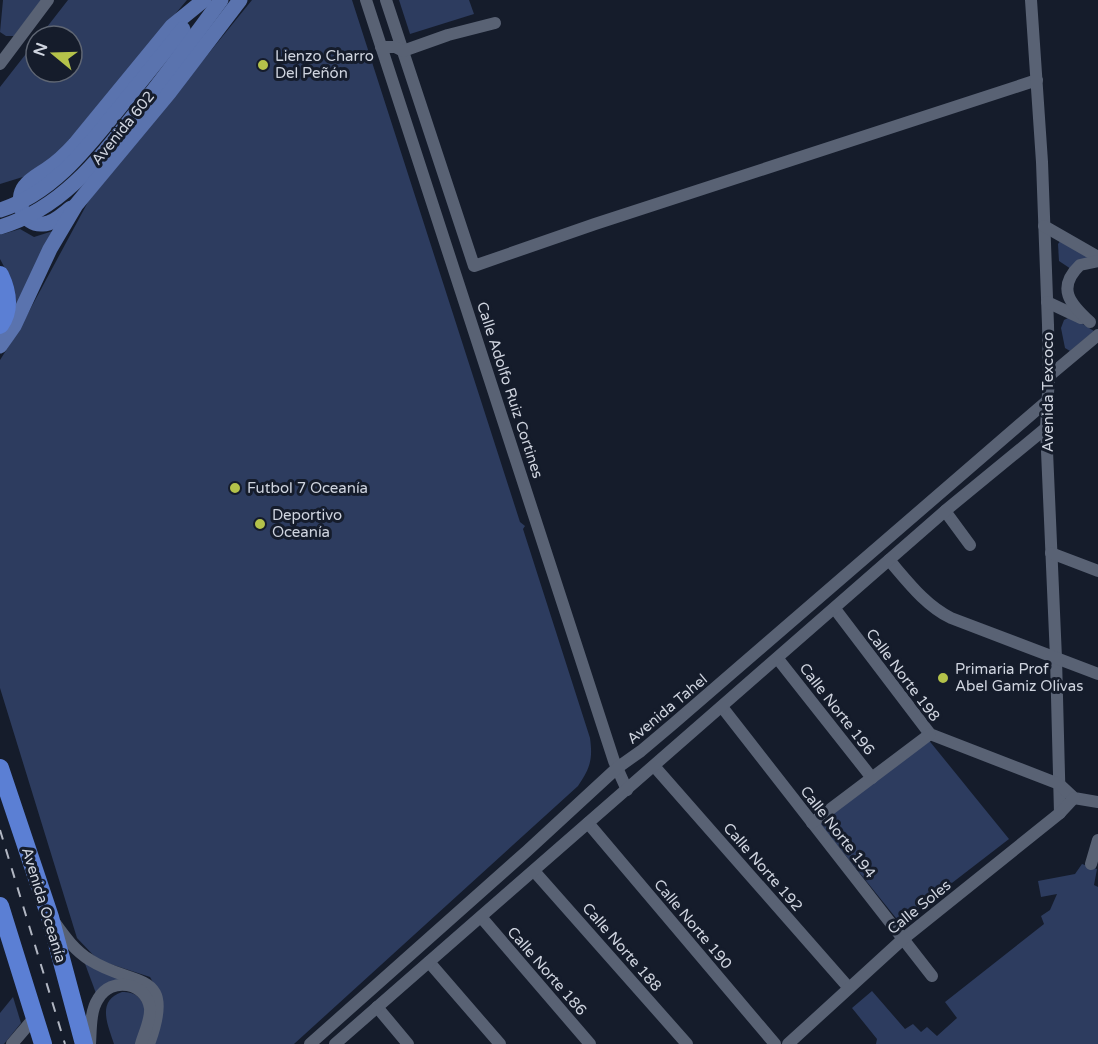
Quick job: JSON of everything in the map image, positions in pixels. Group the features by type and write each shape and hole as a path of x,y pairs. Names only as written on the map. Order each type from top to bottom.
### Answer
{"highway":[{"path":"0,275 7,293 7,313 0,325"},
{"name":"Avenida Oceanía","path":"0,768 50,917 84,1044"},
{"path":"0,906 43,1044"}],"main road":[{"path":"76,205 55,220 41,225 31,221 24,214 20,198 27,184 75,144 172,26 213,0 215,32"},
{"name":"Avenida 602","path":"0,210 21,202 48,185 77,159 161,69 179,59 213,0"},
{"name":"Avenida 602","path":"0,227 16,222 48,205 85,174 213,0"},
{"path":"0,346 14,326 50,249 76,205 169,93 240,0"},
{"path":"179,59 215,32"},
{"path":"0,944 15,958"}],"street":[{"path":"0,64 48,0"},
{"name":"Calle Adolfo Ruiz Cortines","path":"366,0 617,768 627,790"},
{"path":"386,0 474,266 595,224 1037,80"},
{"name":"Avenida Texcoco","path":"1030,0 1037,80 1047,302 1049,376 1046,428 1060,813"},
{"path":"381,47 395,47 403,51 448,35 495,23"},
{"path":"389,70 400,62 403,51"},
{"path":"1044,225 1098,259"},
{"path":"1094,324 1069,299 1067,285 1070,277 1080,265 1098,259"},
{"path":"1047,302 1094,324"},
{"path":"1049,376 1098,335"},
{"name":"Avenida Tahel","path":"310,1044 617,768 665,731 1047,401"},
{"path":"335,1044 945,511 1046,428"},
{"path":"945,511 970,545"},
{"path":"1051,553 1098,571"},
{"path":"889,560 926,603 936,611 1098,674"},
{"name":"Calle Norte 198","path":"835,609 930,734 1059,784"},
{"name":"Calle Norte 196","path":"778,658 872,778"},
{"name":"Calle Norte 194","path":"722,707 932,976"},
{"path":"812,823 930,734"},
{"name":"Calle Norte 192","path":"654,766 849,988"},
{"path":"1059,784 1074,798 1098,802"},
{"name":"Calle Soles","path":"788,1044 903,939 1060,813 1074,798"},
{"name":"Calle Norte 190","path":"588,823 775,1044"},
{"path":"1091,864 1098,840"},
{"name":"Calle Norte 188","path":"534,870 687,1044"},
{"path":"50,917 78,951 91,961 143,981 152,989 159,1009 158,1020 149,1044"},
{"name":"Calle Norte 186","path":"481,917 590,1044"},
{"path":"429,962 500,1044"},
{"path":"90,1044 97,999 103,991 120,984 137,988 148,1002 149,1018 141,1044"},
{"path":"377,1007 408,1044"},
{"path":"12,1044 34,1018"}],"shaded area":[{"path":"3,0 42,0 14,36 6,36 0,32"},
{"path":"68,0 187,0 56,155 26,176 0,184 0,87 24,56 24,84 84,84 84,24 49,24"},
{"name":"Deportivo Oceanía","path":"252,0 352,0 520,522 525,526 523,529 590,738 591,758 588,769 578,786 294,1044 154,1044 162,998 150,977 98,960 77,938 0,688 0,360 19,330 88,202"},
{"path":"399,0 469,0 474,14 410,34"},
{"path":"20,229 34,237 53,231 11,321 9,276 0,259 0,235"},
{"path":"1061,240 1088,257 1071,269 1059,261 1058,244"},
{"path":"1073,318 1094,331 1070,351 1065,348 1061,328 1064,320"},
{"path":"927,738 1009,839 900,923 817,820"},
{"path":"1082,864 1097,869 1094,885 1098,887 1098,1044 876,1044 877,1039 852,1008 872,991 905,1029 913,1024 921,1032 927,1027 937,1036 957,1018 945,1002 1044,924 1041,916 1050,910 1057,894 1041,897 1038,881 1075,874"},
{"path":"84,961 130,980 97,996"},
{"path":"122,992 137,996 146,1009 137,1044 114,1044 109,1029 106,1007 114,996"},
{"path":"13,997 21,1023 4,1044 0,1044 0,1013"}],"railway":[{"path":"0,830 65,1044"}],"place":[{"name":"Lienzo Charro Del Peñón","path":"263,65"},
{"name":"Futbol 7 Oceanía","path":"235,488"},
{"name":"Deportivo Oceanía","path":"260,524"},
{"name":"Primaria Prof Abel Gamiz Olivas","path":"943,678"}]}
